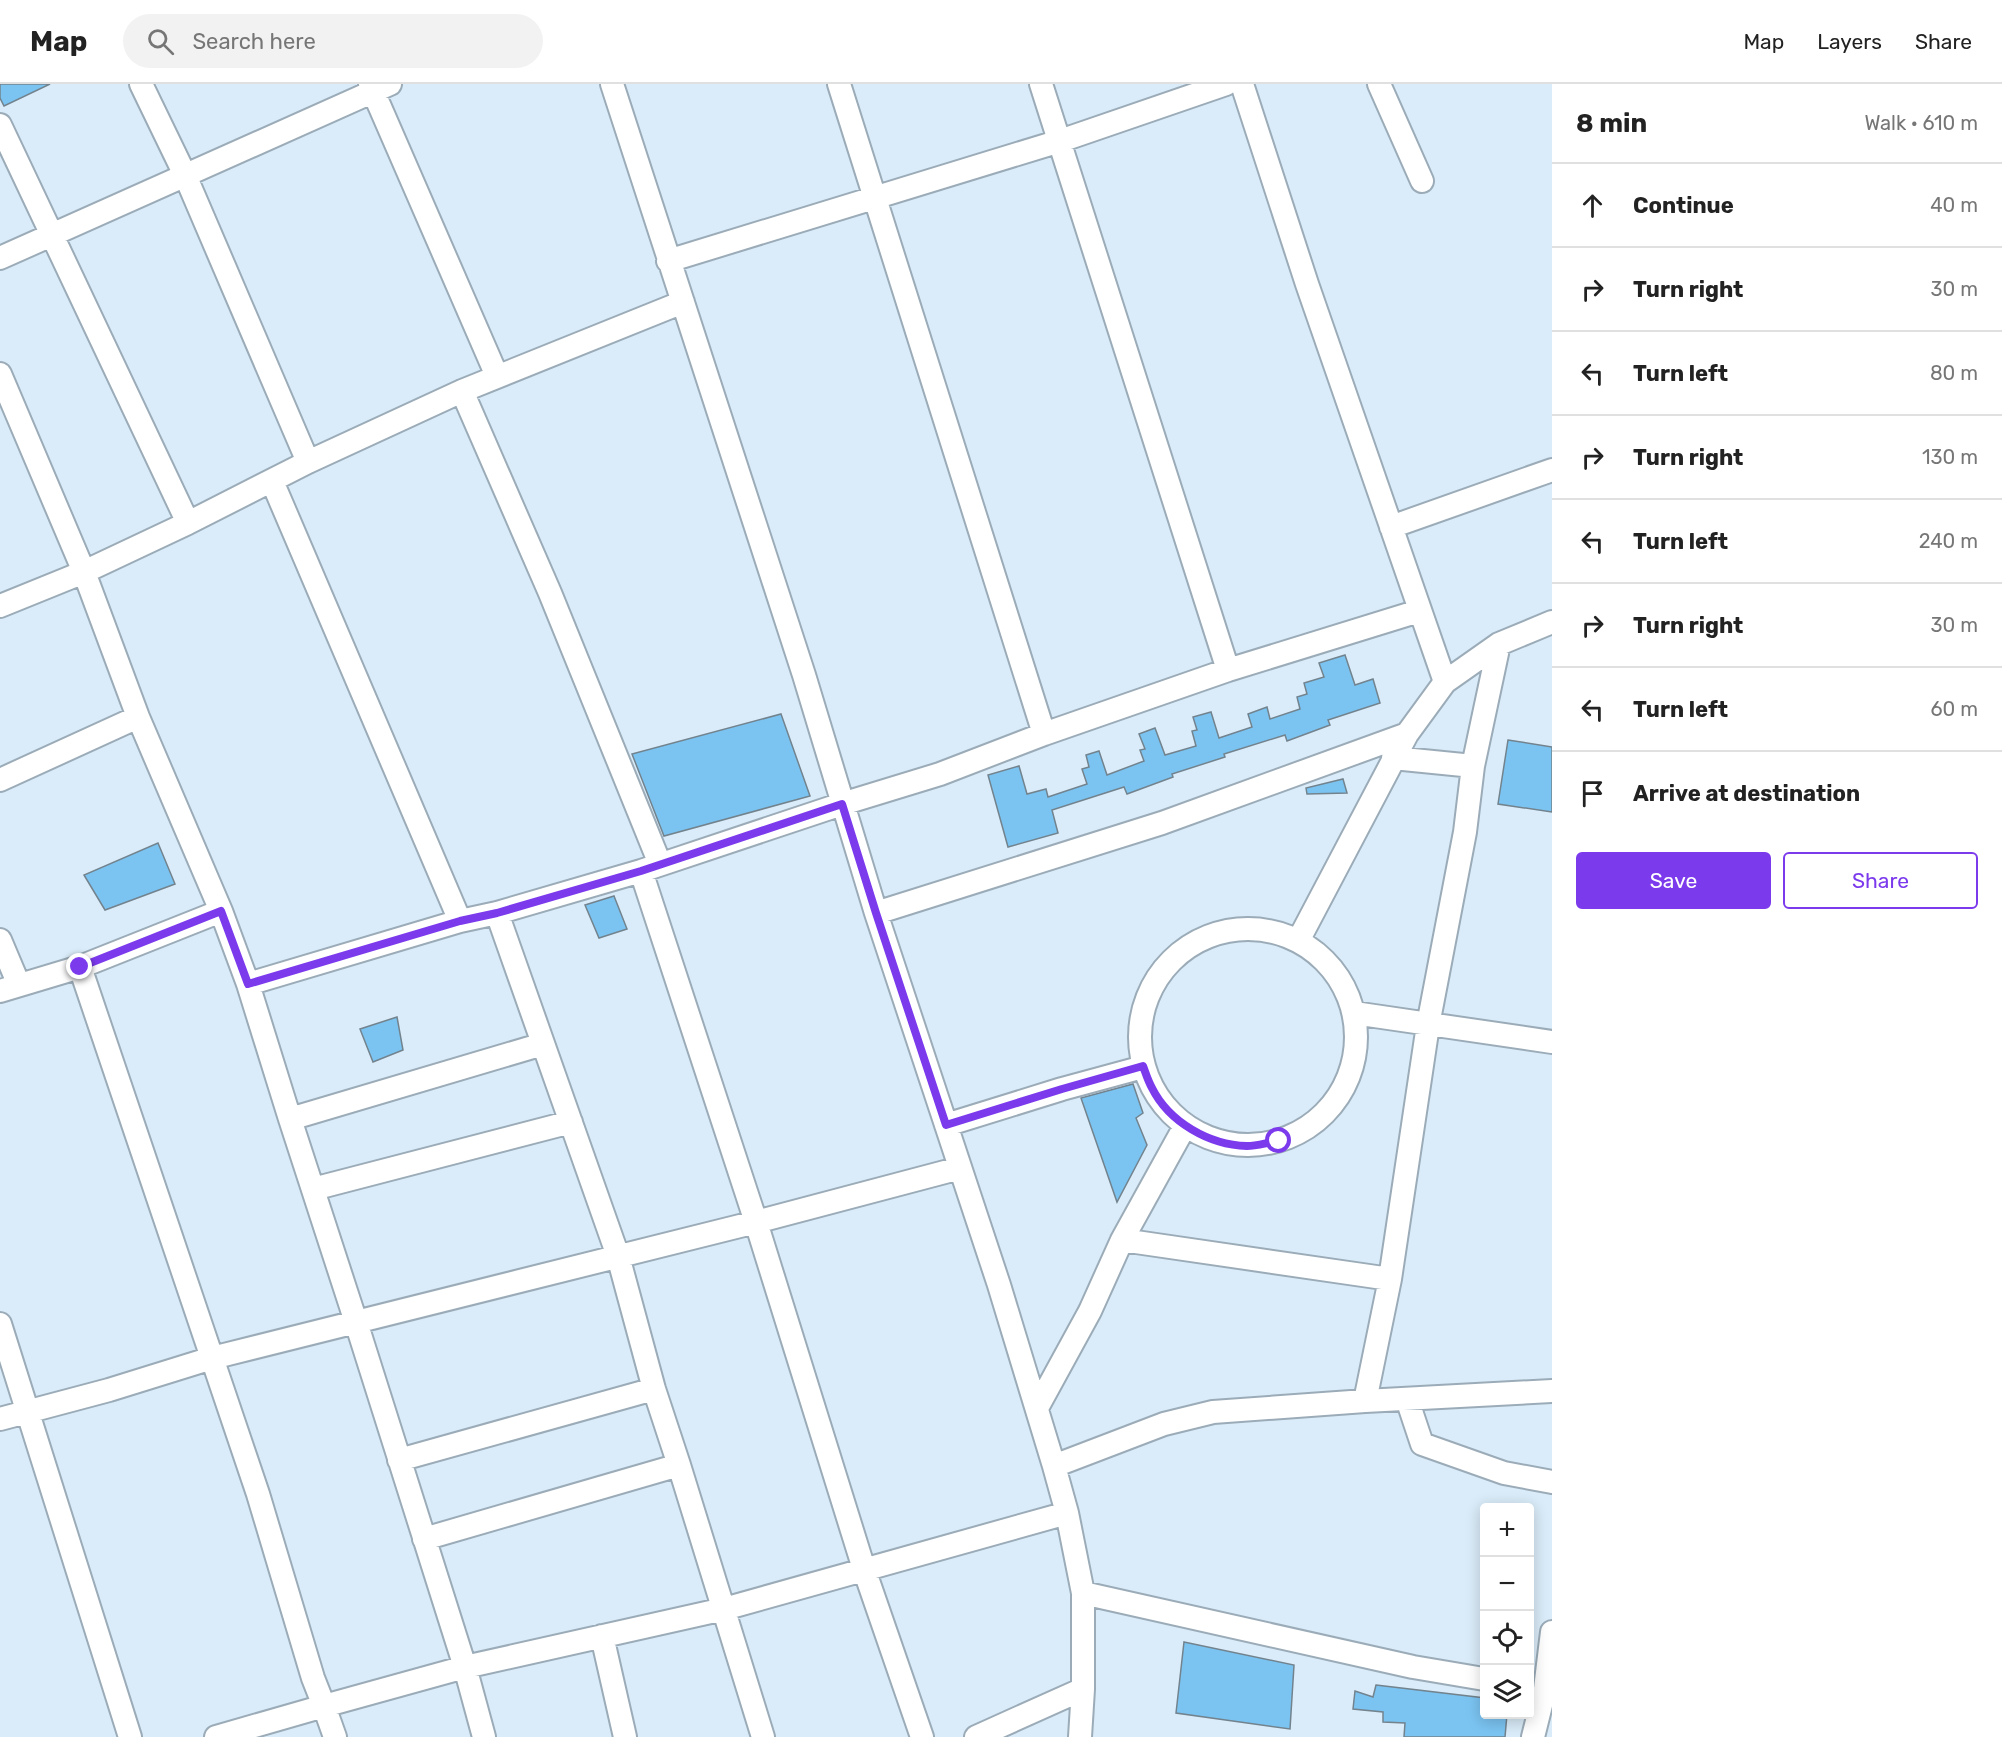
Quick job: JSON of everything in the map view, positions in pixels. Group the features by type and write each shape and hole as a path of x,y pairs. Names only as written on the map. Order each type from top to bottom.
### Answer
{"street":[{"path":"141,84 185,175 308,462"},
{"path":"612,84 804,675 876,913 960,1168 1054,1466 1083,1593 1083,1689 1080,1737"},
{"path":"839,84 1044,734"},
{"path":"1041,84 1228,670"},
{"path":"668,261 1060,141 1226,84"},
{"path":"1242,84 1307,284 1445,682"},
{"path":"1379,84 1422,181"},
{"path":"0,258 378,87 497,376"},
{"path":"0,125 188,523"},
{"path":"0,606 84,572 188,523 308,462 462,391 683,302"},
{"path":"0,374 84,572 138,717 221,911 248,984 465,1666 483,1737"},
{"path":"462,391 550,593 651,867 756,1222 864,1569 922,1737"},
{"path":"1391,527 1552,470"},
{"path":"272,481 460,921"},
{"path":"248,984 651,867 940,774 1044,734 1228,670 1419,611"},
{"path":"1298,941 1393,758 1407,734 1445,682 1499,644 1552,622"},
{"path":"1365,1401 1390,1279 1428,1025 1465,832 1473,766 1499,644"},
{"path":"0,780 138,717"},
{"path":"876,913 1162,823 1407,734"},
{"path":"1393,758 1473,766"},
{"path":"0,940 10,988 80,967 221,911"},
{"path":"497,913 618,1256 654,1389 680,1465 763,1737"},
{"path":"1244,929 1272,931 1298,941 1318,954 1334,971 1347,991 1354,1013 1357,1045 1349,1077 1333,1105 1309,1127 1279,1141 1247,1146 1215,1140 1185,1126 1167,1110 1152,1089 1143,1066 1139,1039 1142,1011 1152,985 1169,963 1190,945 1216,933 1244,929"},
{"path":"80,967 258,1494 313,1678 335,1737"},
{"path":"1354,1013 1552,1042"},
{"path":"290,1119 543,1044"},
{"path":"946,1125 1143,1066"},
{"path":"313,1189 571,1122"},
{"path":"1037,1408 1090,1311 1122,1240 1185,1126"},
{"path":"0,1419 108,1390 212,1358 756,1222 960,1168"},
{"path":"1122,1240 1390,1279"},
{"path":"0,1324 130,1737"},
{"path":"399,1460 654,1389"},
{"path":"1054,1466 1164,1424 1213,1413 1365,1401 1552,1391"},
{"path":"1407,1399 1422,1444 1504,1473 1552,1482"},
{"path":"424,1539 680,1465"},
{"path":"216,1737 465,1666 724,1609 1066,1513"},
{"path":"1083,1593 1413,1667 1480,1678"},
{"path":"1533,1737 1552,1632"},
{"path":"602,1636 625,1737"},
{"path":"976,1737 1083,1689"}],"building":[{"path":"0,84 50,84 4,106 0,98"},
{"path":"1345,655 1355,685 1373,679 1380,703 1328,720 1330,725 1287,741 1285,735 1224,754 1225,757 1172,774 1173,777 1127,794 1124,787 1052,810 1058,833 1008,847 988,775 1019,766 1027,794 1046,789 1048,797 1087,784 1082,769 1089,767 1086,755 1099,751 1107,775 1144,761 1140,750 1145,749 1139,734 1155,728 1165,755 1196,746 1192,731 1197,730 1193,717 1211,712 1219,738 1252,727 1248,714 1267,707 1270,719 1300,709 1297,697 1307,694 1304,683 1324,677 1319,663"},
{"path":"781,714 810,796 664,836 632,754"},
{"path":"1508,740 1552,747 1552,812 1498,804"},
{"path":"1343,779 1347,793 1307,794 1306,788"},
{"path":"158,843 175,884 105,910 84,875"},
{"path":"614,896 627,929 599,938 585,905"},
{"path":"397,1017 403,1050 373,1062 360,1029"},
{"path":"1133,1084 1143,1113 1136,1118 1147,1145 1117,1202 1081,1098"},
{"path":"1184,1642 1294,1665 1290,1729 1176,1713"},
{"path":"1376,1685 1480,1697 1480,1719 1507,1719 1505,1737 1404,1737 1405,1723 1383,1722 1383,1712 1353,1709 1355,1691 1373,1697"}],"route":[{"path":"80,967 221,911 248,984 460,921 497,913 641,871 842,804 946,1125 1143,1066 1152,1089 1167,1110 1185,1126 1215,1140 1247,1146 1279,1141"}]}
